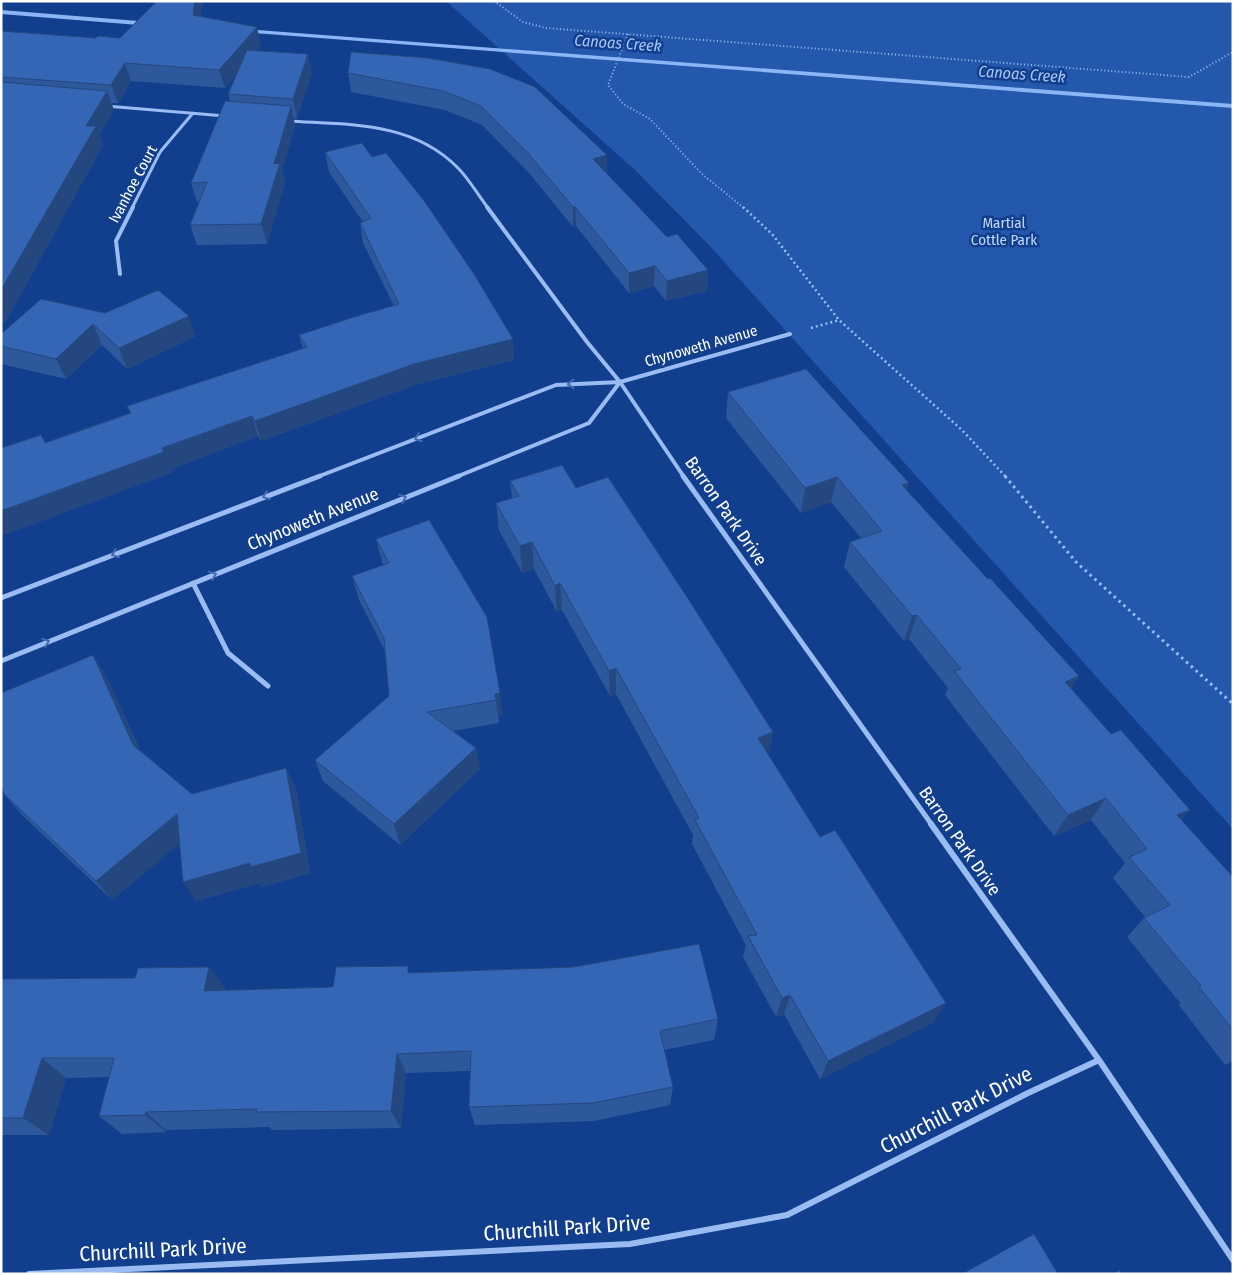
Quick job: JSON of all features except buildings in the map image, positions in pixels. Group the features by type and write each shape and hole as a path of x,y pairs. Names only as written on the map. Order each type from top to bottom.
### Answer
{"street":[{"path":"97,105 231,116"},
{"name":"Ivanhoe Court","path":"120,274 116,241 160,152 193,113"},
{"name":"Barron Park Drive","path":"279,120 384,129 414,137 436,150 458,168 587,342 620,382 650,429 1099,1060 1233,1260"},
{"name":"Chynoweth Avenue","path":"1,598 556,385 620,382 790,334"},
{"name":"Chynoweth Avenue","path":"1,660 588,423 620,382"},
{"path":"193,583 228,653 268,686"},
{"name":"Churchill Park Drive","path":"29,1274 630,1244 786,1215 1028,1092 1099,1060"}],"path":[{"path":"494,1 523,22 546,28 1189,78 1233,52"},
{"path":"628,34 608,85 611,92 623,104 650,119 702,174 733,198 772,234 839,320 962,430 1003,473 1076,562 1233,704"},
{"path":"790,334 839,320"}],"green space":[{"name":"Martial Cottle Park","path":"446,1 1233,1 1233,829 708,244 635,170"}],"waterway":[{"name":"Canoas Creek","path":"1,12 151,24"},
{"name":"Canoas Creek","path":"243,31 1233,106"}]}
